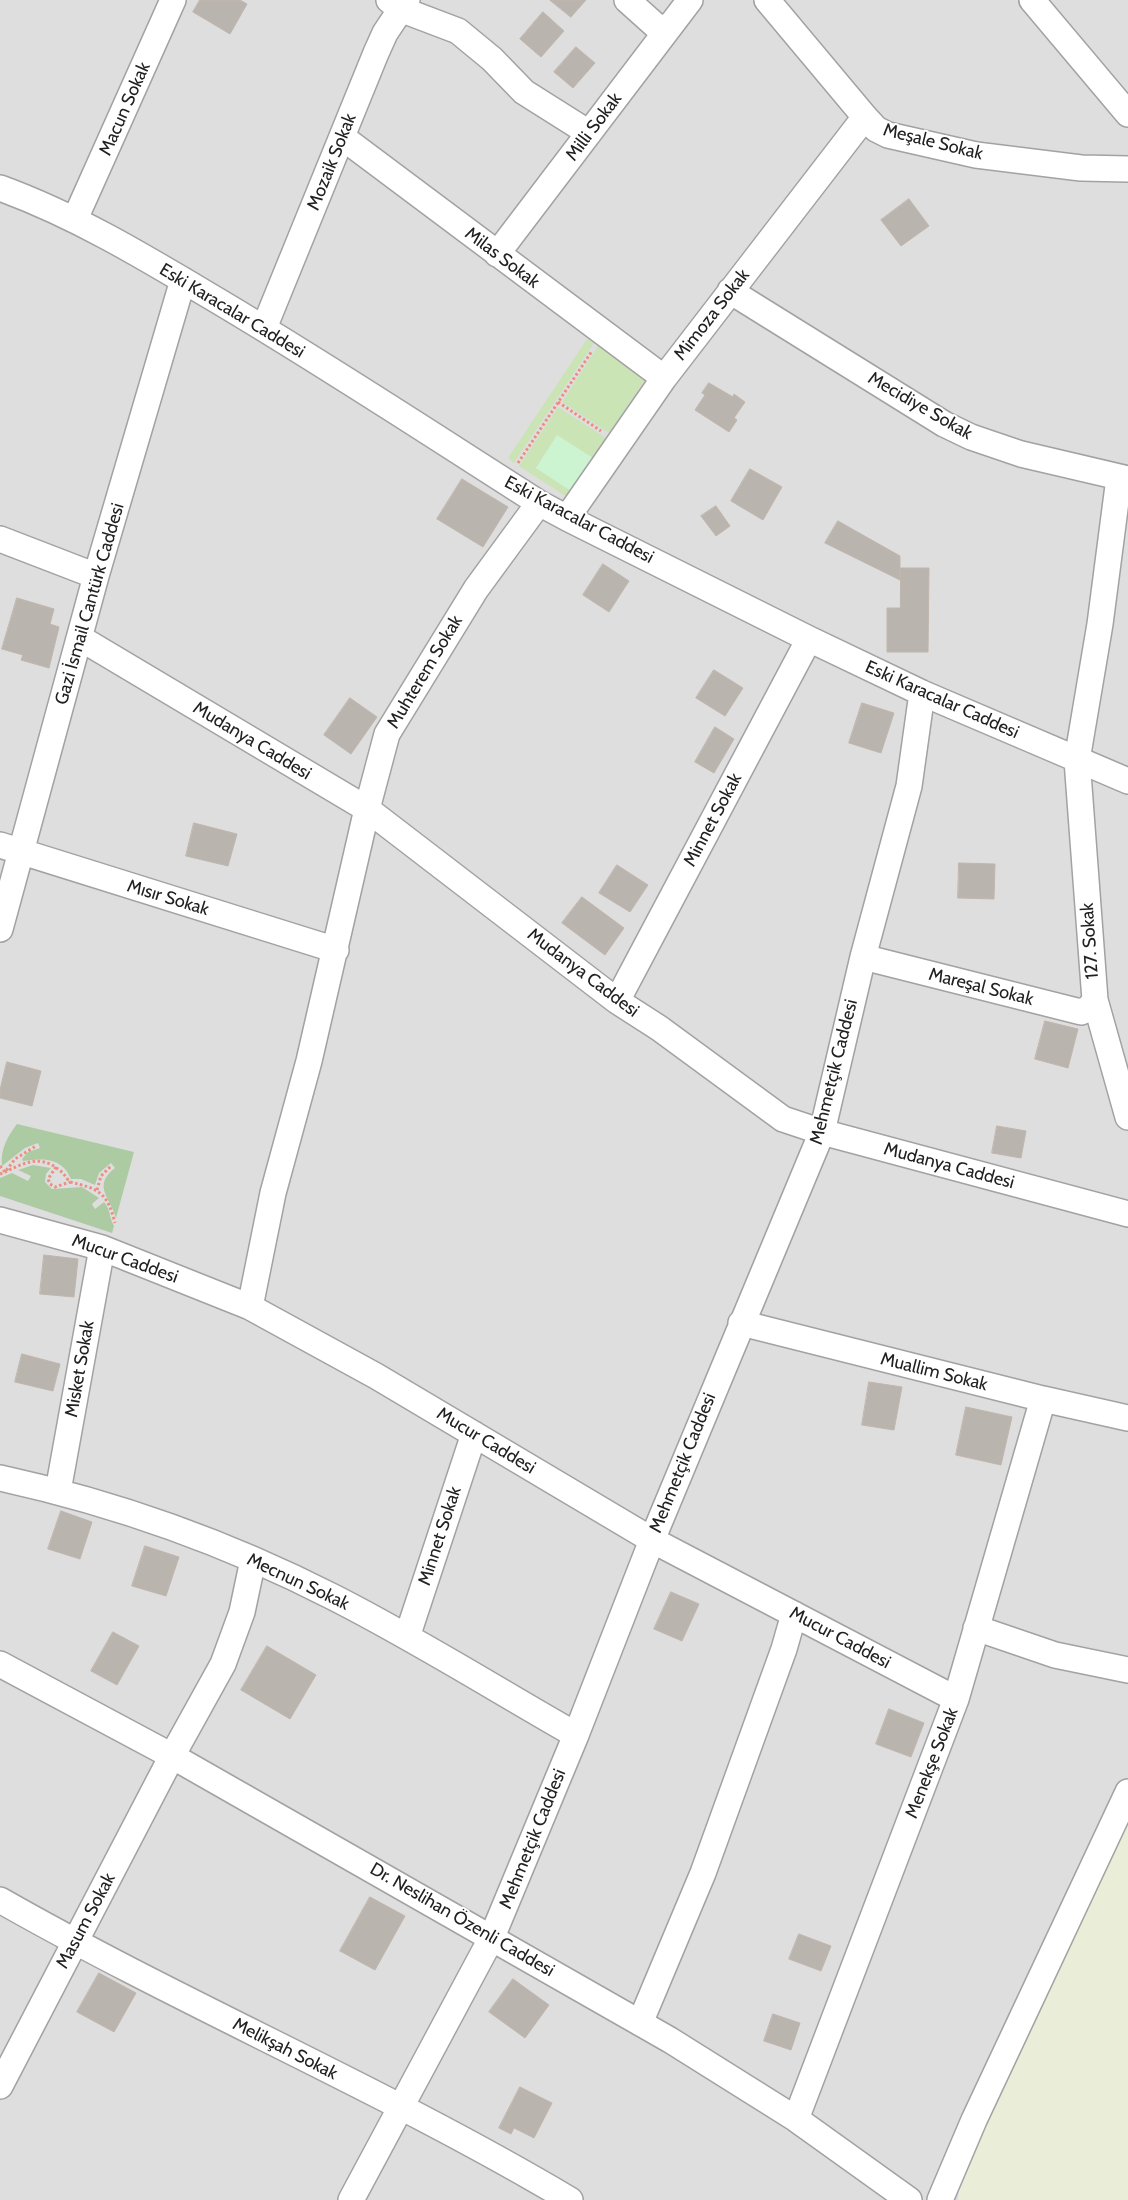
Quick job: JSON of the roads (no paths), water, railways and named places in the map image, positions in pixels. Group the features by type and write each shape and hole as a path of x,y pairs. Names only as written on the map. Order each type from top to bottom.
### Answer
{"street":[{"name":"Macun Sokak","path":"75,219 174,0"},
{"path":"627,0 656,26 668,29"},
{"name":"Milli Sokak","path":"497,254 690,0"},
{"name":"Meşale Sokak","path":"768,0 864,117 876,129 888,135 976,155 1081,168 1128,169"},
{"path":"1032,0 1128,114"},
{"path":"399,3 458,31 492,59 524,92 589,133"},
{"name":"Mozaik Sokak","path":"264,328 376,53 399,3"},
{"name":"Mimoza Sokak","path":"567,518 664,378 864,117"},
{"name":"Milas Sokak","path":"342,137 664,378"},
{"name":"Eski Karacalar Caddesi","path":"0,188 75,219 183,280 264,328 539,503 567,518 809,639 922,693 1128,781"},
{"name":"Gazi İsmail Cantürk Caddesi","path":"0,929 10,849 80,638 96,576 183,280"},
{"name":"Mecidiye Sokak","path":"730,291 957,430 1021,454 1123,479"},
{"name":"127. Sokak","path":"1123,479 1077,760 1095,1000 1128,1117"},
{"name":"Muhterem Sokak","path":"250,1307 273,1193 309,1061 367,809 387,734 476,588 539,503"},
{"path":"0,539 96,576"},
{"name":"Mudanya Caddesi","path":"80,638 367,809 616,1000 659,1028 783,1119 822,1132 1128,1214"},
{"name":"Minnet Sokak","path":"616,1000 809,639"},
{"name":"Mehmetçik Caddesi","path":"351,2200 492,1937 576,1735 652,1540 822,1132 863,957 909,786 922,693"},
{"name":"Mısır Sokak","path":"10,849 336,950"},
{"name":"Mareşal Sokak","path":"863,957 1081,1012 1089,1008 1095,1000"},
{"name":"Mucur Caddesi","path":"0,1220 102,1248 250,1307 376,1376 652,1540 956,1699"},
{"name":"Misket Sokak","path":"58,1490 102,1248"},
{"name":"Muallim Sokak","path":"741,1323 1042,1399 1128,1418"},
{"name":"Menekşe Sokak","path":"796,2119 956,1699 1042,1399"},
{"name":"Minnet Sokak","path":"407,1637 474,1434"},
{"name":"Mecnun Sokak","path":"0,1478 58,1490 180,1532 253,1560 334,1597 576,1735"},
{"name":"Masum Sokak","path":"0,2086 172,1756 223,1664 235,1637 253,1560"},
{"path":"640,2023 703,1873 784,1649 794,1614"},
{"path":"976,1628 1055,1655 1128,1670"},
{"name":"Dr. Neslihan Özenli Caddesi","path":"0,1664 172,1756 640,2023 796,2119 905,2199"},
{"path":"940,2200 974,2120 1127,1795"},
{"name":"Melikşah Sokak","path":"0,1900 75,1943 501,2159 570,2200"}]}
